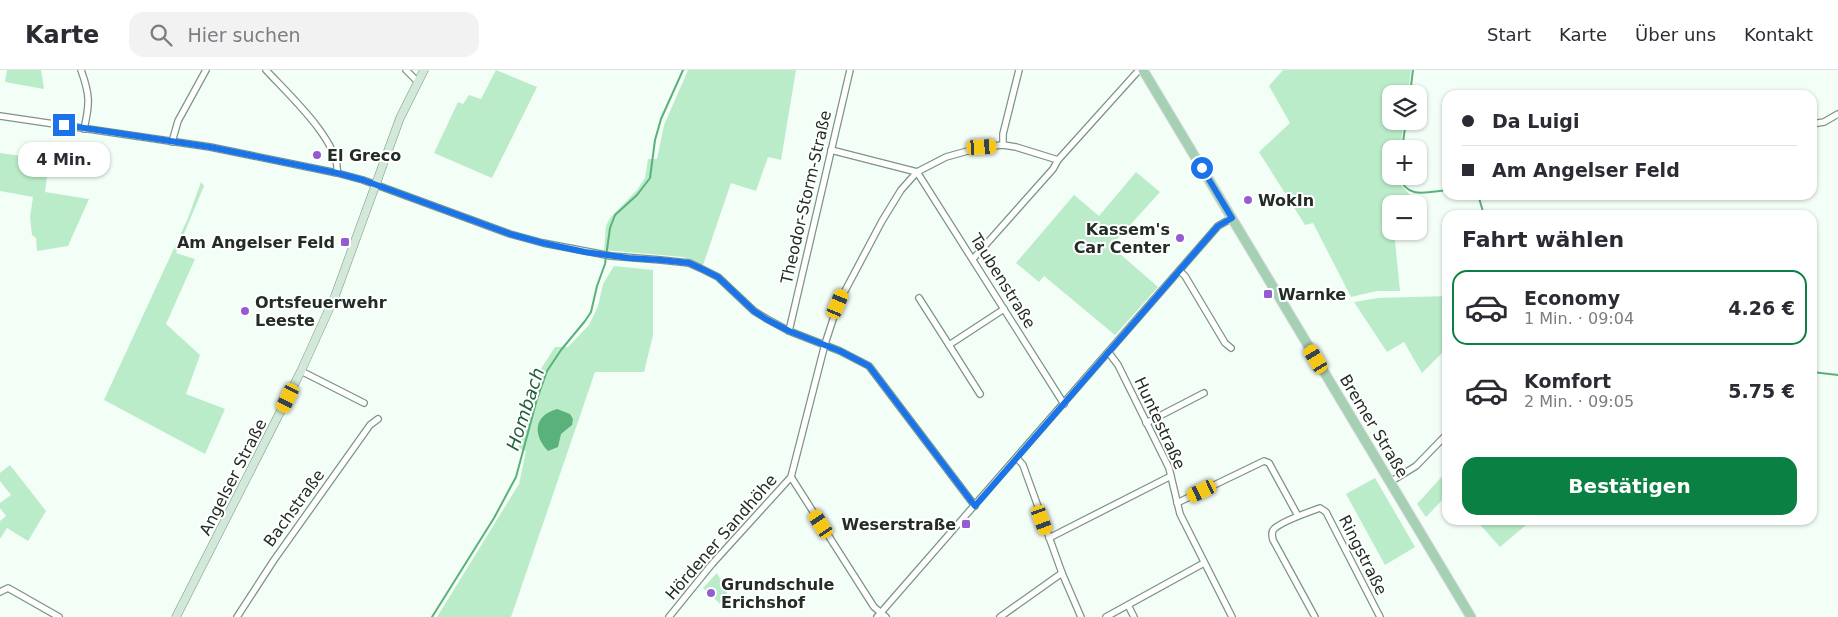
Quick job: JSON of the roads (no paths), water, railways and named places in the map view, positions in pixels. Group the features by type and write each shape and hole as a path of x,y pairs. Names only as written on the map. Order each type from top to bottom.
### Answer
{"main road":[{"name":"Angelser Straße","path":"176,617 301,371 335,296 400,118 424,70"},
{"name":"Bremer Straße","path":"1145,71 1471,617"}],"street":[{"path":"81,70 88,91 89,106 84,129"},
{"path":"172,142 178,121 206,70"},
{"path":"266,70 318,125 338,167 337,173"},
{"path":"406,70 417,81"},
{"name":"Theodor-Storm-Straße","path":"789,331 850,70"},
{"path":"1003,145 1003,134 1018,70"},
{"path":"973,259 1053,169 1058,160 1145,71"},
{"path":"1817,123 1824,122 1838,114"},
{"path":"0,116 210,147 337,173 376,185 510,234 543,243 611,256 689,263 723,281 754,311 789,331 825,344 869,366 975,506"},
{"name":"Hördener Sandhöhe","path":"669,617 712,564 791,477 825,344 843,292 900,190 917,172 946,157 982,147 1003,145 1016,147 1058,160"},
{"path":"831,150 917,172"},
{"name":"Taubenstraße","path":"917,172 1064,404"},
{"path":"791,477 881,615 1218,226 1232,218"},
{"path":"1180,271 1185,276 1225,344 1231,348"},
{"path":"919,298 980,394"},
{"path":"949,345 1004,309"},
{"name":"Huntestraße","path":"1109,353 1118,365 1169,468 1180,514 1232,617"},
{"path":"301,371 364,403"},
{"path":"1146,423 1204,392"},
{"name":"Bachstraße","path":"236,617 370,425 378,419"},
{"path":"1390,482 1416,466 1442,439"},
{"path":"1017,458 1023,465 1062,573 1081,617"},
{"path":"1178,503 1264,461 1269,463 1298,516"},
{"path":"1049,538 1171,476"},
{"name":"Ringstraße","path":"1315,617 1273,540 1272,534 1274,529 1298,516 1320,508 1326,512 1380,617"},
{"path":"1106,617 1204,563"},
{"path":"1000,617 1062,573"},
{"path":"0,592 8,588 59,617"},
{"path":"1128,605 1134,617"}],"waterway":[{"name":"Hombach","path":"432,617 494,518 516,477 537,399 547,371 591,312 597,286 605,264 610,228 615,215 637,195 650,178 655,140 661,119 683,70"},
{"path":"1411,85 1413,70"},
{"path":"1403,140 1405,130"},
{"path":"1404,185 1412,192 1425,193 1442,191"},
{"path":"1480,200 1483,210"},
{"path":"1817,373 1838,375"}],"place":[{"name":"El Greco","path":"317,155"},
{"name":"WokIn","path":"1248,200"},
{"name":"Kassem's Car Center","path":"1180,238"},
{"name":"Am Angelser Feld","path":"345,242"},
{"name":"Warnke","path":"1268,294"},
{"name":"Ortsfeuerwehr Leeste","path":"245,311"},
{"name":"Weserstraße","path":"966,524"},
{"name":"Grundschule Erichshof","path":"711,593"}]}
